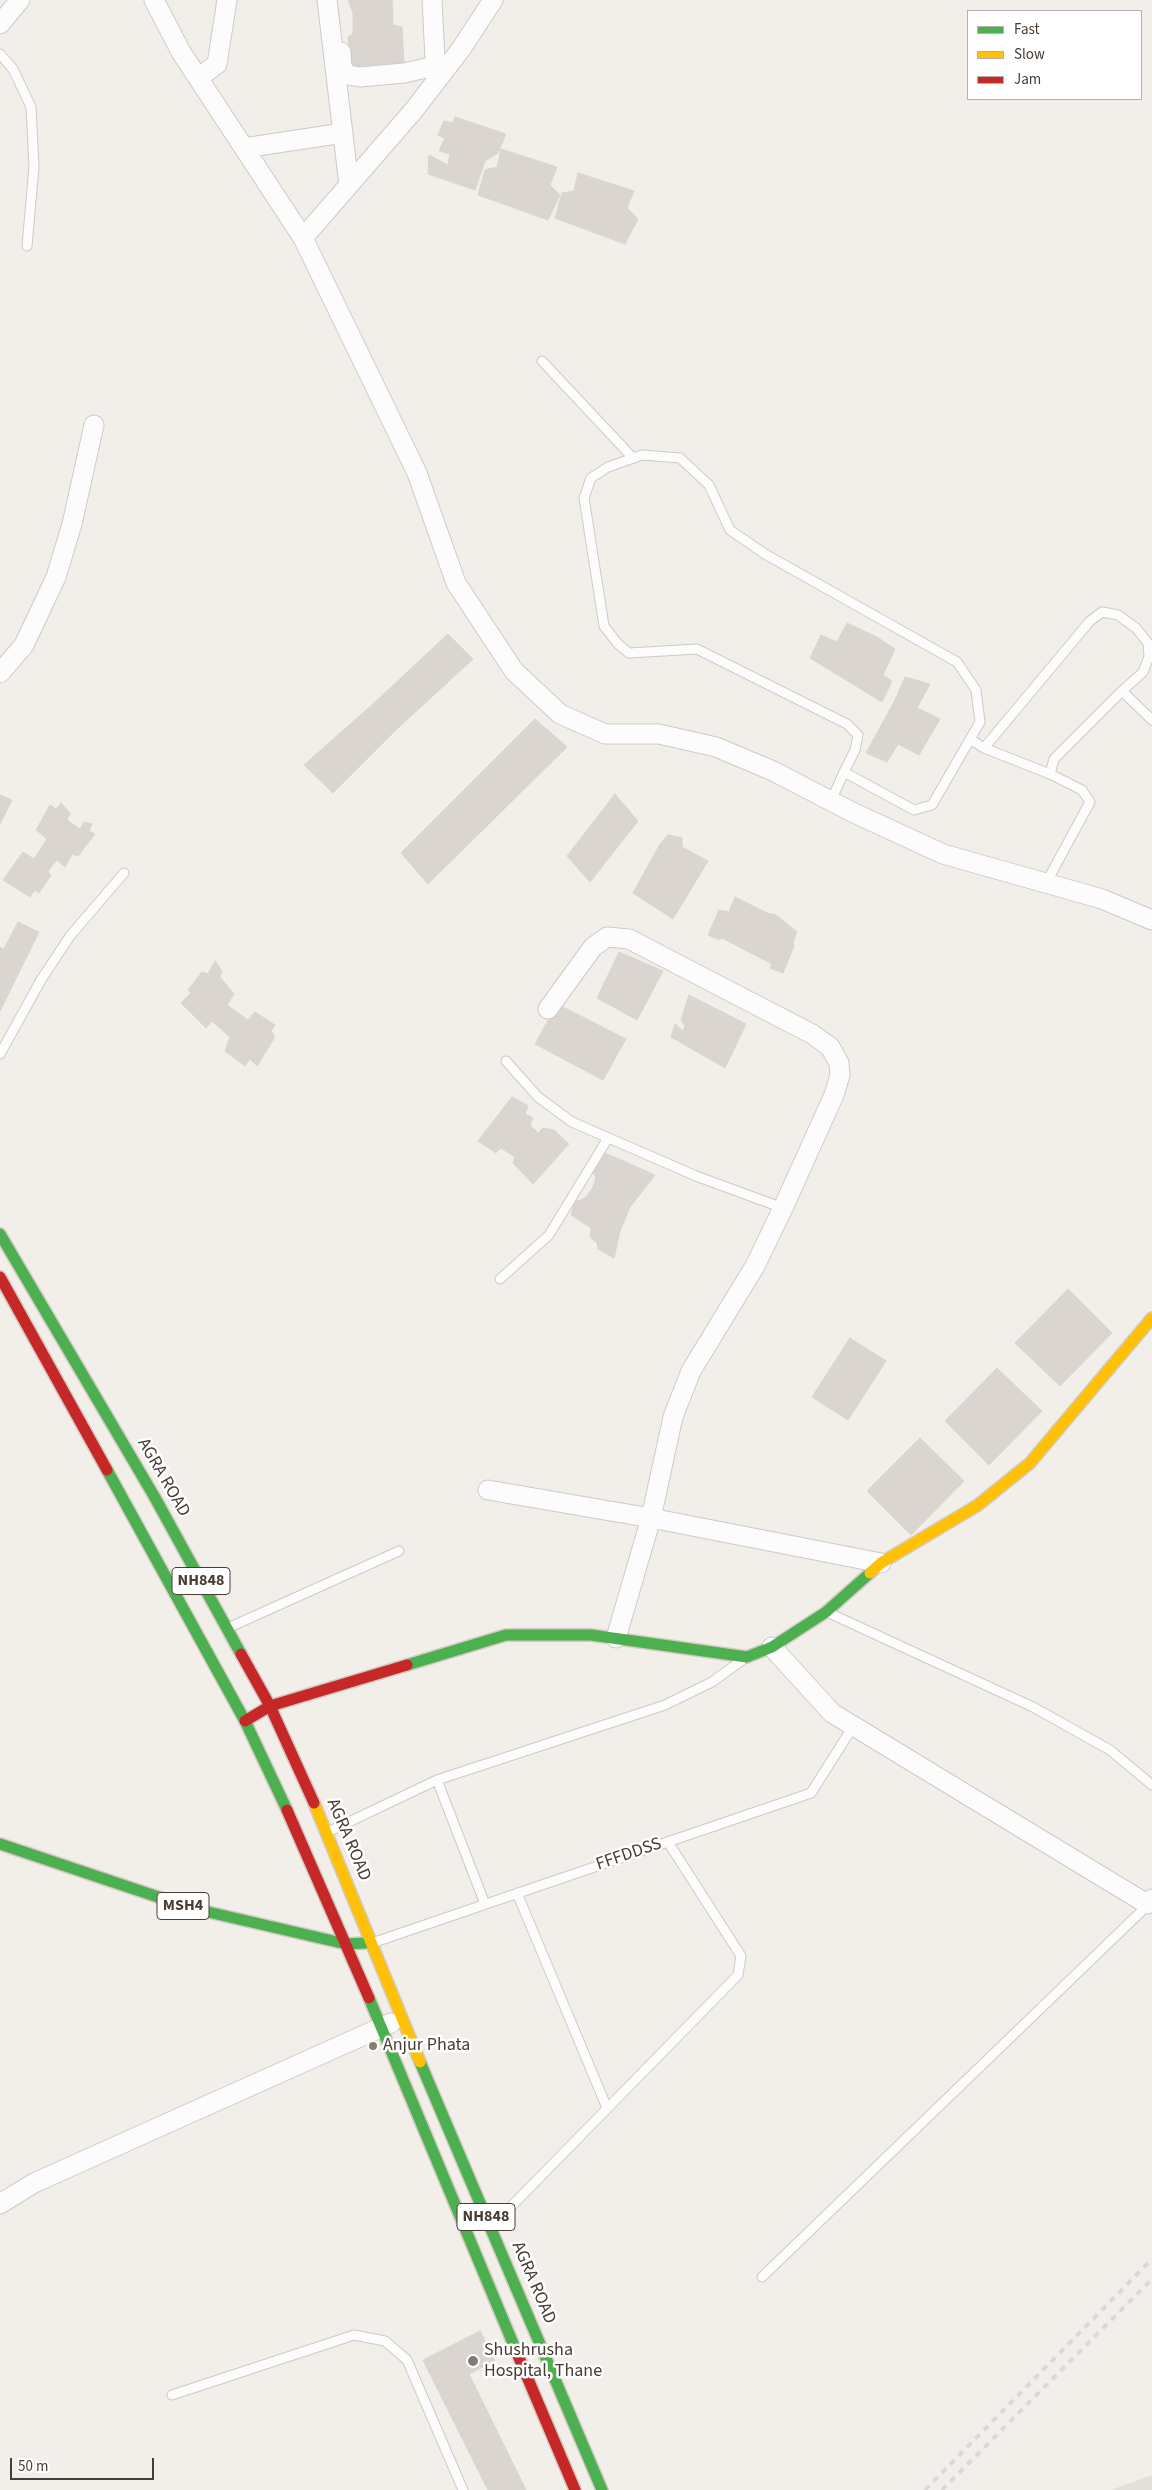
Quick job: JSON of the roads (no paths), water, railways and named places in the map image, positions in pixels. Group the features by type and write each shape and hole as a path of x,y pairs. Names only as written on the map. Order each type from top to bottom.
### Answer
{"main road":[{"name":"AGRA ROAD","path":"0,1234 154,1496 270,1706 328,1833 401,2017 597,2487"},
{"name":"NH848","path":"0,1277 245,1720 346,1944 575,2490"},
{"path":"245,1720 270,1706 506,1635 591,1635 747,1657 772,1647 826,1612 881,1564 978,1505 1030,1463 1152,1318"},
{"name":"MSH4","path":"0,1844 192,1908 346,1944 372,1943"}],"street":[{"path":"0,24 20,0"},
{"path":"154,0 180,52 303,238 417,473 456,583 514,671 560,714 605,734 659,734 716,747 773,771 942,854 1102,899 1152,920"},
{"path":"198,78 217,64 227,0"},
{"path":"326,0 349,185"},
{"path":"337,0 342,68 348,75 360,77 436,74"},
{"path":"432,0 436,74"},
{"path":"303,238 349,185 493,0"},
{"path":"244,148 343,133"},
{"path":"0,673 24,645 56,577 72,524 94,425"},
{"path":"548,1010 593,947 607,937 629,939 812,1034 830,1047 839,1063 840,1075 834,1095 783,1208 755,1266 691,1371 674,1417 651,1518 616,1638"},
{"path":"488,1490 651,1518 881,1564"},
{"path":"772,1647 832,1713 1150,1903"},
{"path":"0,2204 34,2183 382,2028 401,2017"}],"lane":[{"path":"0,54 13,68 31,107 34,166 27,246"},
{"path":"542,361 633,458"},
{"path":"831,801 844,772 856,750 858,734 847,724 698,649 629,653 618,644 604,626 584,498 591,478 608,467 642,455 680,458 709,486 730,530 765,554 956,662 976,690 980,722 932,805 914,810 844,772"},
{"path":"984,748 1090,621 1102,612 1118,615 1136,628 1148,643 1149,657 1143,672 1054,759 1050,774"},
{"path":"1122,691 1152,720"},
{"path":"970,739 984,748 1050,774 1082,790 1090,802 1046,883"},
{"path":"0,1054 41,980 70,936 124,873"},
{"path":"506,1061 538,1096 572,1122 696,1176 783,1208"},
{"path":"500,1279 549,1235 608,1138"},
{"path":"227,1628 399,1551"},
{"path":"826,1612 1033,1707 1110,1750 1152,1784"},
{"path":"328,1833 437,1780 665,1705 712,1682 747,1657"},
{"name":"FFFDDSS","path":"372,1943 811,1793 854,1725"},
{"path":"437,1780 485,1904"},
{"path":"490,2228 738,1975 741,1956 668,1842"},
{"path":"516,1893 607,2108"},
{"path":"762,2277 1150,1903"},
{"path":"172,2395 354,2335 385,2341 407,2360 463,2490"}],"railway":[{"path":"925,2490 1152,2259"},
{"path":"942,2490 1152,2279"}],"place":[{"name":"Anjur Phata","path":"373,2046"},
{"name":"Shushrusha Hospital, Thane","path":"473,2361"}]}
